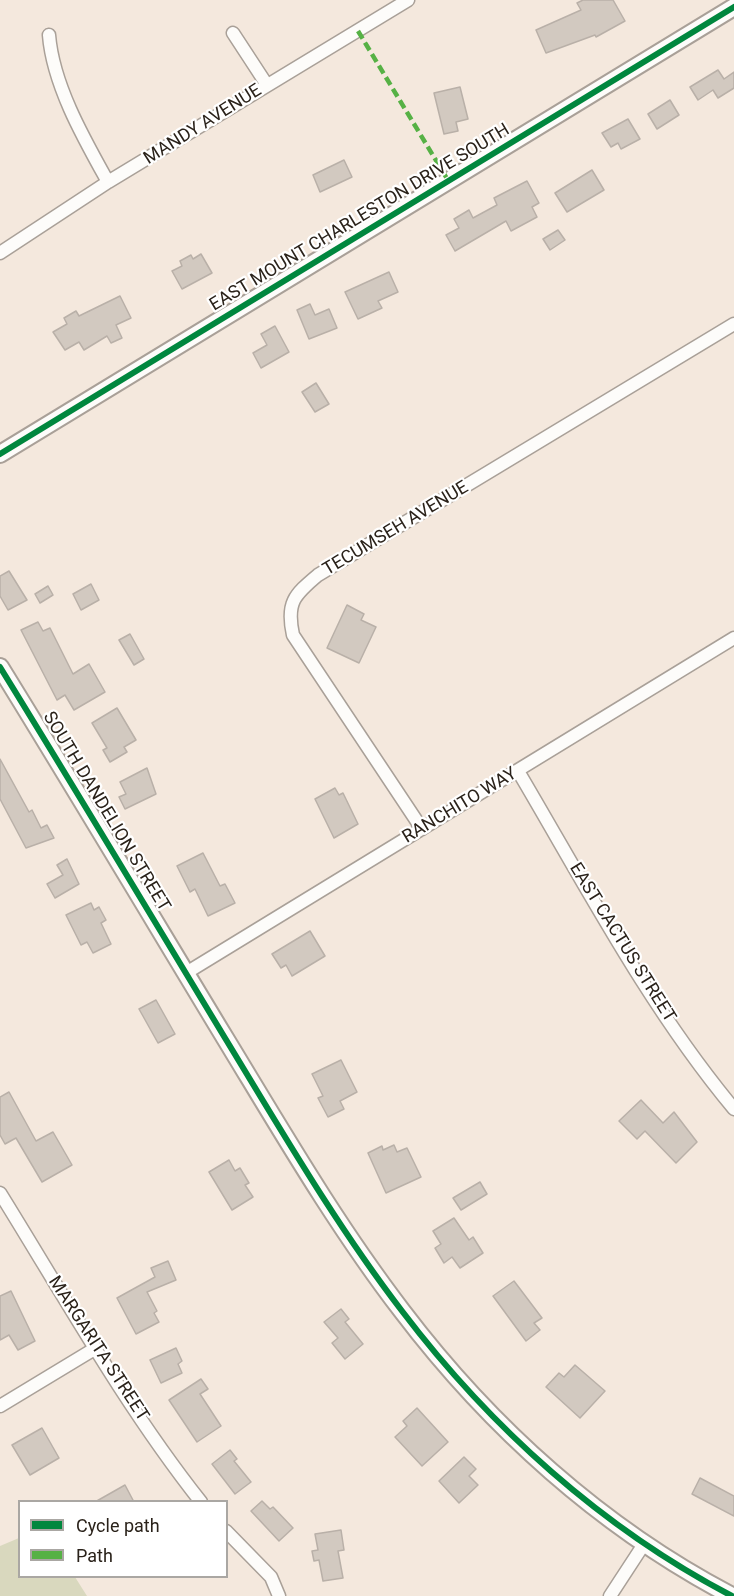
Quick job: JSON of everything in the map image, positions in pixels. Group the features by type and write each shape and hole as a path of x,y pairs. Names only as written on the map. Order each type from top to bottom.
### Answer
{"street":[{"name":"MANDY AVENUE","path":"0,253 108,182 408,0"},
{"name":"EAST MOUNT CHARLESTON DRIVE SOUTH","path":"0,454 734,7"},
{"path":"233,33 267,85"},
{"path":"49,35 63,88 80,132 108,182"},
{"name":"TECUMSEH AVENUE","path":"422,829 294,635 289,617 291,605 299,591 318,575 734,324"},
{"name":"RANCHITO WAY","path":"186,973 734,638"},
{"name":"SOUTH DANDELION STREET","path":"0,667 356,1248 436,1354 481,1404 538,1459 597,1510 644,1544 732,1596"},
{"name":"EAST CACTUS STREET","path":"518,771 632,962 703,1071 734,1109"},
{"name":"MARGARITA STREET","path":"0,1193 96,1348 179,1474 199,1500"},
{"path":"0,1406 96,1348"},
{"path":"228,1533 271,1577 279,1596"},
{"path":"610,1596 644,1544"}],"green space":[{"path":"18,1538 18,1578 76,1578 87,1596 0,1596 0,1546"}],"building":[{"path":"583,0 613,0 625,21 596,37 595,35 546,53 536,30 581,10 577,3"},
{"path":"718,70 724,79 734,72 734,88 718,98 713,90 698,100 690,87"},
{"path":"460,87 468,119 456,122 458,131 444,134 434,93"},
{"path":"670,100 679,115 657,129 648,114"},
{"path":"628,119 640,139 621,149 618,143 611,147 602,133"},
{"path":"344,160 352,177 320,192 313,175"},
{"path":"592,170 604,190 567,212 555,193"},
{"path":"527,181 539,203 532,207 537,217 511,231 506,221 455,251 446,235 459,228 454,219 469,210 473,218 497,205 494,198"},
{"path":"558,230 565,240 550,250 543,239"},
{"path":"201,254 212,273 182,289 172,271 182,266 180,261 191,255 193,259"},
{"path":"389,272 398,292 378,301 382,308 358,319 345,292"},
{"path":"120,296 131,318 116,325 122,338 111,343 107,336 84,350 79,342 65,350 53,332 67,324 64,318 76,311 79,316"},
{"path":"310,304 315,315 329,309 337,328 309,339 297,310"},
{"path":"275,326 289,352 261,368 253,353 267,345 261,334"},
{"path":"316,383 329,404 315,412 302,392"},
{"path":"9,571 27,600 8,610 0,596 0,576"},
{"path":"91,584 99,600 81,610 73,594"},
{"path":"48,586 53,595 40,603 35,594"},
{"path":"347,605 364,614 361,620 376,627 359,663 327,648"},
{"path":"38,622 43,631 50,628 73,674 89,664 105,692 74,710 65,695 57,700 21,630"},
{"path":"130,634 144,659 134,665 119,640"},
{"path":"117,708 136,740 124,747 127,752 110,762 103,750 107,748 92,723"},
{"path":"0,759 29,812 32,810 41,828 47,825 54,838 26,848 0,799"},
{"path":"147,768 156,794 125,809 119,797 126,794 120,782"},
{"path":"335,788 339,795 343,793 358,824 334,838 315,799"},
{"path":"203,853 220,886 225,884 235,903 208,916 195,889 190,892 177,866"},
{"path":"67,859 79,884 55,898 47,884 63,875 57,865"},
{"path":"91,903 94,910 99,907 106,920 101,923 111,944 93,953 87,942 81,945 66,915"},
{"path":"310,931 325,956 292,976 286,965 281,968 272,954"},
{"path":"156,1000 175,1034 158,1043 139,1009"},
{"path":"341,1060 357,1092 340,1101 344,1109 328,1117 318,1098 323,1096 312,1074"},
{"path":"9,1092 36,1141 53,1132 72,1165 42,1182 16,1138 5,1144 0,1135 0,1097"},
{"path":"641,1100 663,1123 674,1112 697,1142 676,1163 645,1131 637,1139 619,1121"},
{"path":"394,1145 397,1152 407,1148 421,1177 386,1193 368,1153 382,1146 383,1150"},
{"path":"229,1160 235,1171 240,1168 249,1183 245,1185 253,1197 232,1210 209,1172"},
{"path":"480,1182 487,1194 461,1210 453,1198"},
{"path":"454,1218 469,1240 473,1237 483,1253 460,1268 452,1257 444,1263 435,1248 441,1244 433,1231"},
{"path":"168,1261 176,1280 147,1292 157,1311 154,1313 159,1322 136,1334 117,1298 155,1277 151,1268"},
{"path":"514,1281 542,1318 534,1323 540,1330 526,1341 493,1296"},
{"path":"11,1291 35,1341 18,1350 9,1335 0,1340 0,1296"},
{"path":"341,1309 349,1319 345,1322 363,1344 345,1359 332,1343 338,1338 324,1322"},
{"path":"176,1348 182,1361 178,1364 182,1373 161,1383 150,1360"},
{"path":"575,1365 605,1391 580,1418 546,1387 559,1373 564,1377"},
{"path":"201,1379 208,1389 200,1394 221,1426 197,1442 169,1400"},
{"path":"417,1408 448,1442 422,1466 395,1437 407,1426 403,1421"},
{"path":"42,1428 59,1458 30,1475 12,1445"},
{"path":"230,1450 237,1459 234,1461 251,1482 235,1494 212,1464"},
{"path":"464,1457 476,1469 469,1476 478,1485 459,1503 439,1481"},
{"path":"700,1478 734,1496 734,1516 692,1494"},
{"path":"125,1485 133,1500 99,1500"},
{"path":"262,1501 270,1509 273,1507 293,1528 279,1541 251,1511"},
{"path":"341,1530 344,1550 338,1551 343,1578 323,1581 319,1560 314,1561 312,1551 318,1550 315,1534"}],"marked path":[{"path":"358,31 449,182"}],"cycle path":[{"path":"0,454 734,7"},
{"path":"0,667 310,1177 354,1245 402,1311 472,1395 551,1472 638,1539 684,1569 732,1596"}]}
